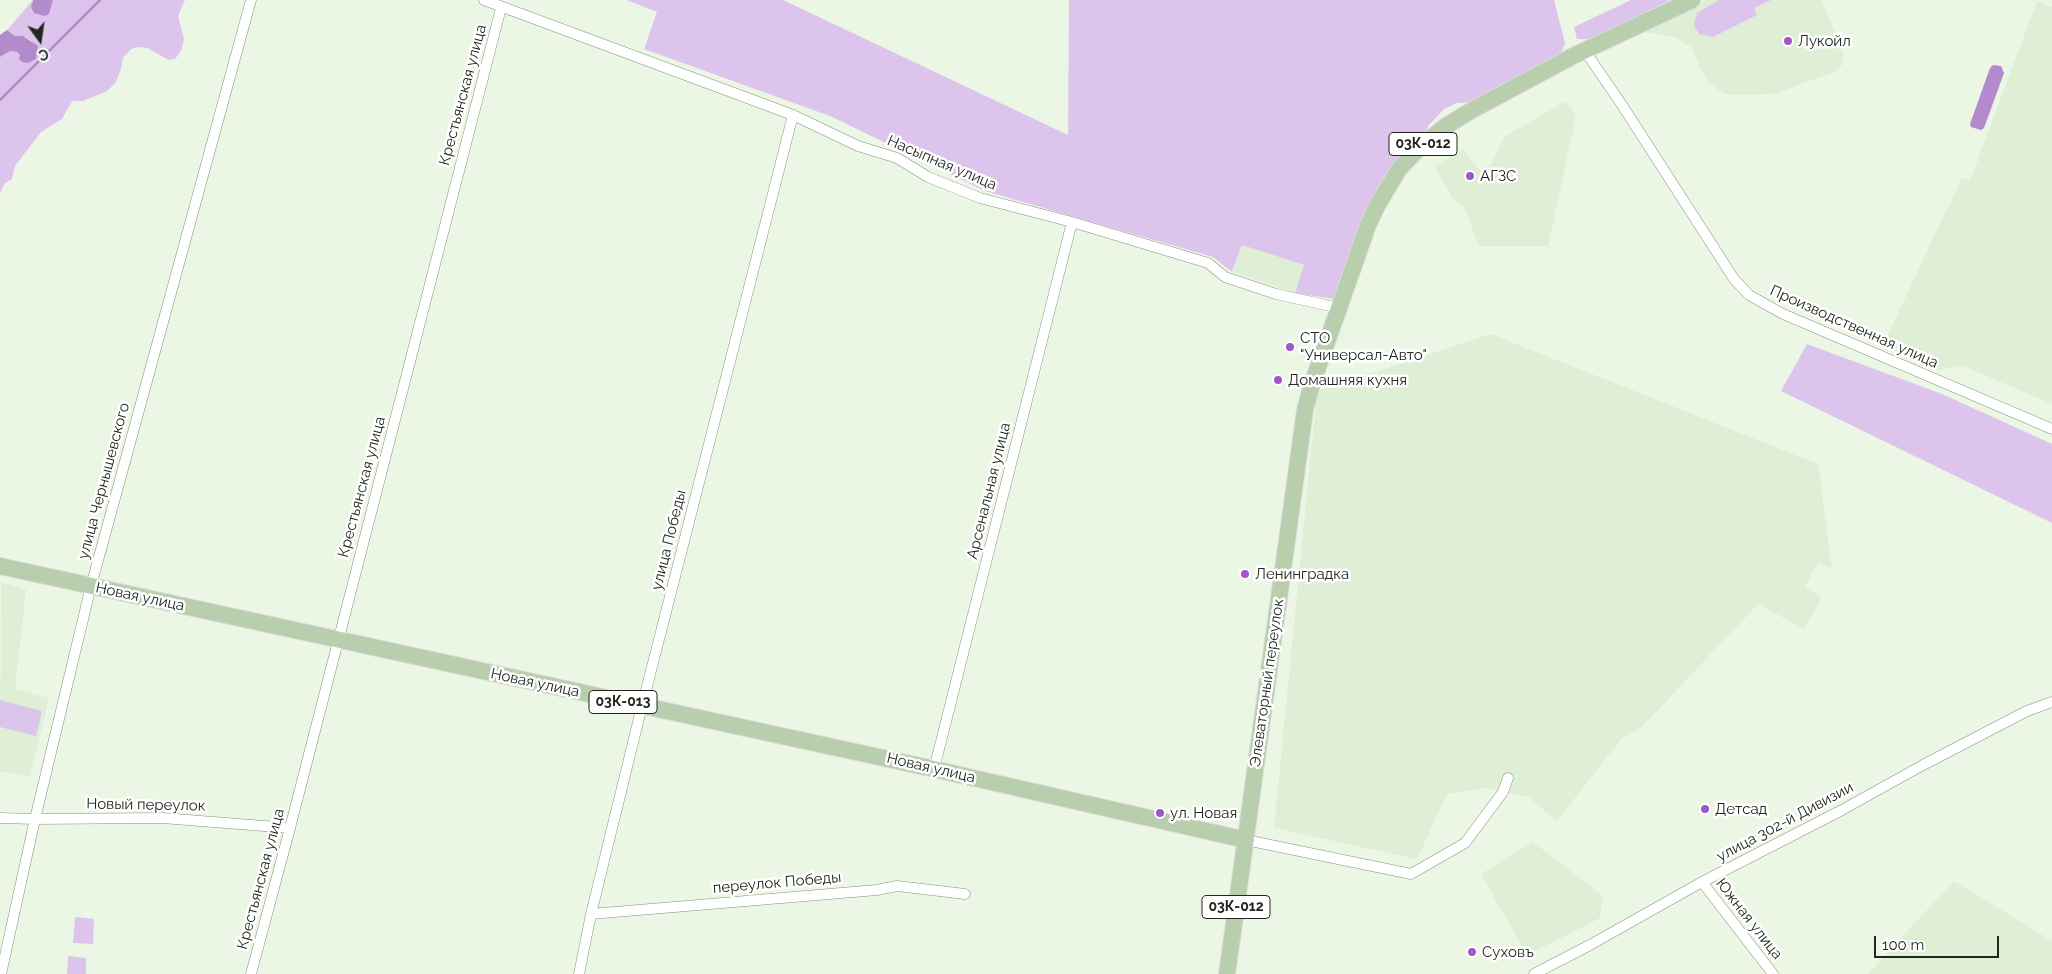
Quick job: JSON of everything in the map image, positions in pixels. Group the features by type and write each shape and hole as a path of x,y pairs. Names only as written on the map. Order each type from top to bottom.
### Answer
{"main road":[{"name":"03К-012","path":"1338,308 1368,225 1377,206 1399,169 1421,146 1446,126 1472,110 1585,51 1692,0"},
{"name":"Элеваторный переулок","path":"1227,974 1302,430 1312,384 1338,308"},
{"name":"Новая улица","path":"0,566 934,769 1246,840"}],"street":[{"name":"улица Чернышевского","path":"1,974 35,819 91,586 251,0"},
{"name":"Насыпная улица","path":"484,0 793,115 858,146 897,158 928,177 980,198 1072,222 1208,263 1225,277 1276,294 1338,308"},
{"name":"Крестьянская улица","path":"251,974 502,8"},
{"name":"Производственная улица","path":"1585,51 1734,279 1748,295 1783,314 2052,429"},
{"name":"улица Победы","path":"579,974 591,914 642,706 793,115"},
{"name":"Арсенальная улица","path":"934,769 1072,222"},
{"name":"улица 302-й Дивизии","path":"1534,974 1702,882 2028,711 2052,702"},
{"path":"1246,840 1411,874 1465,843 1504,792 1508,778"},
{"name":"Новый переулок","path":"0,818 162,818 290,828"},
{"name":"Южная улица","path":"1702,882 1773,974"},
{"name":"переулок Победы","path":"591,914 868,891 897,886 965,894"}],"shaded area":[{"path":"33,0 31,7 49,14 53,0 185,0 178,16 184,39 181,51 175,59 169,60 147,48 131,49 123,58 116,82 107,91 83,101 72,101 62,119 41,132 15,166 12,179 4,184 0,194 0,57 10,51 17,52 20,55 32,41 23,36 15,36 7,30"},
{"path":"33,0 53,0 49,14 45,16 34,13 31,7"},
{"path":"627,0 783,0 1068,135 1069,0 1554,0 1565,43 1562,51 1556,58 1473,102 1457,103 1444,109 1429,125 1334,299 1295,293 1304,265 1242,245 1232,272 1213,257 985,191 830,116 644,49 657,12"},
{"path":"1631,0 1670,0 1592,39 1577,39 1574,27"},
{"path":"1705,0 1822,0 1843,54 1844,60 1842,65 1834,72 1774,94 1732,95 1723,93 1709,83 1700,68 1692,48 1675,37 1643,32"},
{"path":"1719,0 1771,0 1754,8 1757,15 1713,37 1699,34 1694,25 1697,13"},
{"path":"2037,1 2052,7 2052,404 1963,366 1938,370 1883,345 1961,178 1970,181"},
{"path":"7,30 15,36 23,36 38,46 36,59 28,63 22,62 17,52 10,51 0,57 0,35"},
{"path":"1993,65 2001,66 2004,73 1984,128 1981,130 1971,127 1970,124 1990,68"},
{"path":"1566,101 1576,116 1548,246 1479,246 1465,209 1452,198 1435,166 1463,149 1485,177 1504,137"},
{"path":"1242,245 1304,265 1295,293 1233,272"},
{"path":"1491,334 1818,464 1832,569 1818,562 1805,587 1822,597 1804,629 1758,604 1641,728 1621,739 1557,821 1528,797 1486,788 1447,794 1417,859 1274,828 1317,391"},
{"path":"1807,344 1942,394 2052,444 2052,523 1781,391"},
{"path":"1,582 26,590 15,689 49,698 30,777 0,771"},
{"path":"0,700 42,711 36,736 0,727"},
{"path":"1533,842 1603,896 1600,918 1527,955 1481,874"},
{"path":"1954,881 2052,941 2052,974 1868,974"},
{"path":"75,917 94,919 93,944 73,943"},
{"path":"68,956 86,958 86,974 67,974"}],"waterway":[{"path":"0,100 100,0"}],"place":[{"name":"Лукойл","path":"1788,41"},
{"name":"АГЗС","path":"1470,176"},
{"name":"СТО \"Универсал-Авто\"","path":"1290,347"},
{"name":"Домашняя кухня","path":"1278,380"},
{"name":"Ленинградка","path":"1245,574"},
{"name":"Детсад","path":"1705,809"},
{"name":"ул. Новая","path":"1160,813"},
{"name":"Суховъ","path":"1472,952"}]}
